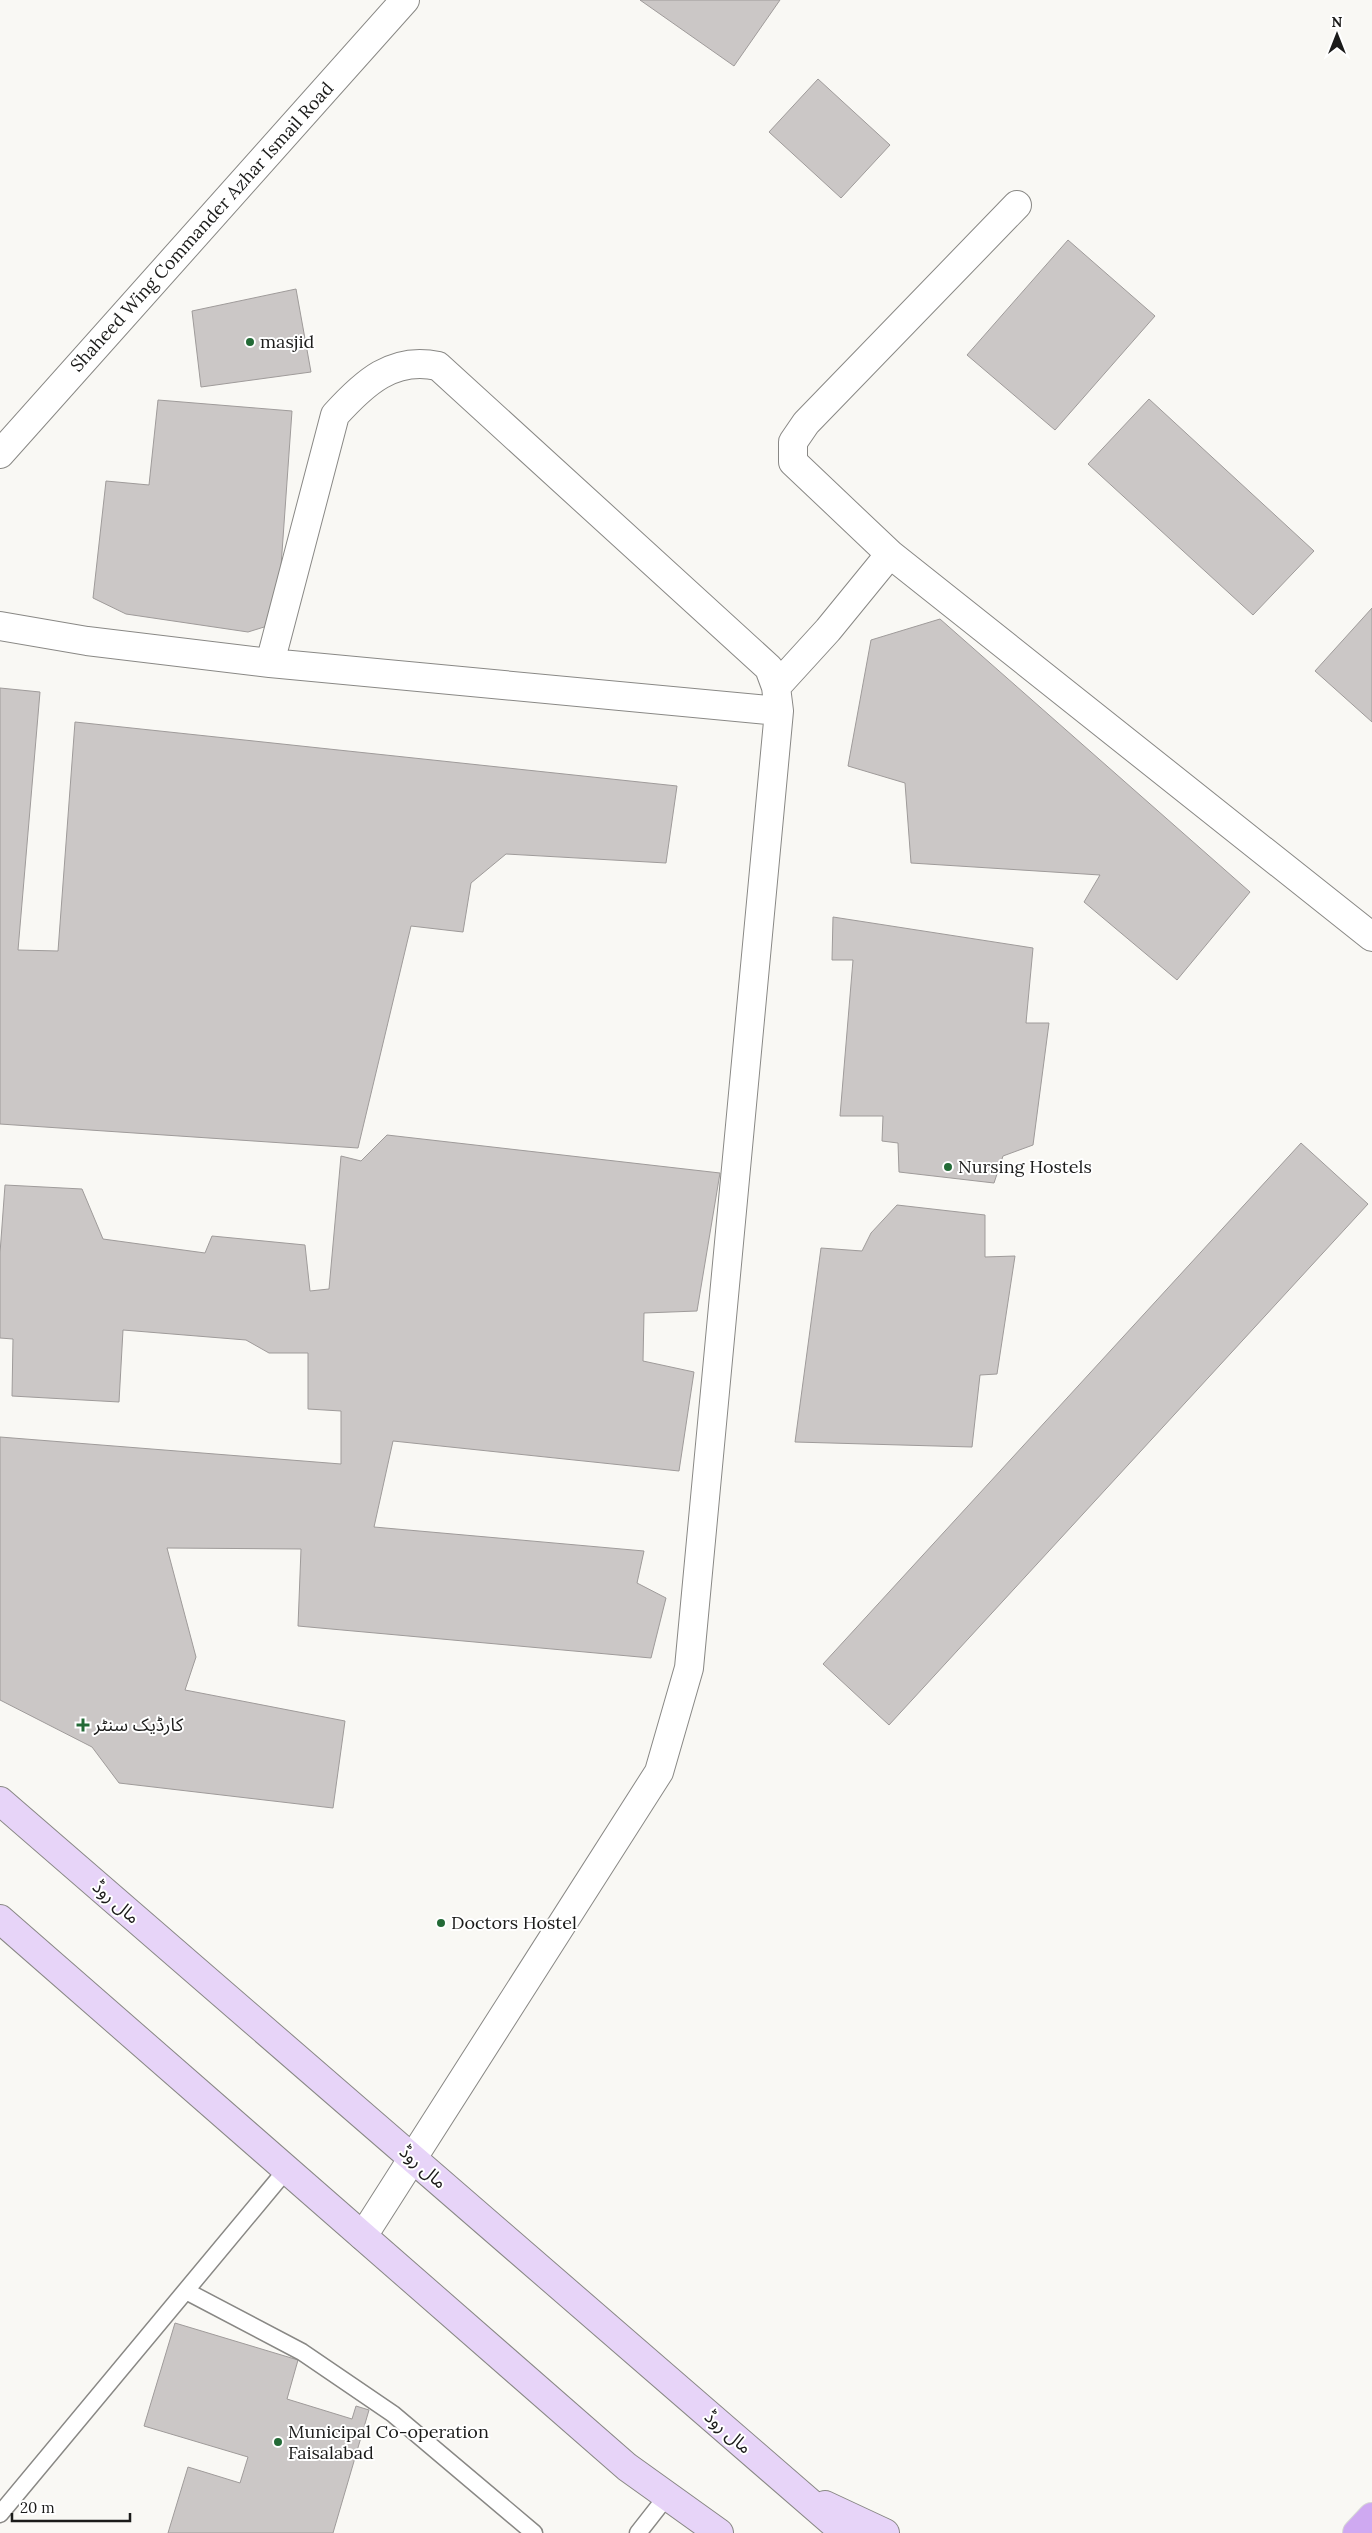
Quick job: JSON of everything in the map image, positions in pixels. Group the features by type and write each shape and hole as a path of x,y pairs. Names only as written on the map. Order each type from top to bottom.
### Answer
{"main road":[{"name":"مال روڈ","path":"0,1801 845,2533"},
{"path":"0,1919 627,2467 718,2533"},
{"path":"796,2491 885,2533"},
{"path":"1357,2533 1372,2517"}],"street":[{"name":"Shaheed Wing Commander Azhar Ismail Road","path":"0,454 405,0"},
{"path":"1017,205 806,423 793,442 793,462 890,554 1372,937"},
{"path":"270,663 335,415 359,388 398,366 421,362 438,366 769,668 777,699 689,1668 659,1772 363,2236"},
{"path":"777,699 828,630 890,554"},
{"path":"0,626 87,642 270,663 777,699"}],"lane":[{"path":"0,2514 287,2169"},
{"path":"186,2291 302,2352 394,2414 534,2533"},
{"path":"638,2533 667,2496"}],"building":[{"path":"640,0 780,0 734,66"},
{"path":"818,79 890,145 841,198 769,132"},
{"path":"1068,240 1155,316 1055,430 967,355"},
{"name":"masjid","path":"296,289 311,372 201,387 192,311"},
{"path":"1149,399 1314,551 1253,615 1088,464"},
{"path":"158,400 292,411 277,623 248,632 126,614 93,598 106,481 149,485"},
{"path":"1372,608 1372,722 1315,671"},
{"path":"940,619 1250,892 1177,980 1084,902 1100,875 911,863 905,783 848,766 871,640"},
{"path":"0,688 40,692 18,950 58,951 75,722 677,786 666,863 506,854 471,883 463,932 411,926 358,1148 0,1124"},
{"path":"833,917 1033,948 1026,1023 1049,1023 1033,1145 1003,1156 994,1183 899,1172 898,1143 882,1141 883,1116 840,1116 853,960 832,960"},
{"path":"387,1135 720,1173 697,1311 644,1313 643,1361 694,1372 679,1471 393,1441 374,1527 644,1551 637,1583 666,1598 651,1658 298,1626 301,1549 167,1548 196,1657 185,1690 345,1721 333,1808 119,1783 92,1747 0,1700 0,1437 341,1464 341,1411 308,1409 308,1353 269,1353 246,1340 123,1330 119,1402 12,1396 13,1339 0,1338 0,1253 5,1185 82,1189 103,1239 205,1253 212,1236 305,1245 310,1291 329,1289 341,1156 361,1161"},
{"path":"1301,1143 1368,1204 889,1725 823,1664"},
{"path":"897,1205 985,1215 985,1257 1015,1256 997,1374 980,1375 972,1447 795,1442 821,1248 862,1251 871,1233"},
{"name":"Municipal Co-operation Faisalabad","path":"175,2323 298,2360 287,2399 352,2419 356,2406 369,2410 333,2533 168,2533 188,2467 240,2483 248,2457 144,2426"}],"place":[{"name":"masjid","path":"250,342"},
{"name":"Nursing Hostels","path":"948,1167"},
{"name":"کارڈیک سنٹر","path":"83,1725"},
{"name":"Doctors Hostel","path":"441,1923"},
{"name":"Municipal Co-operation Faisalabad","path":"278,2442"}]}
